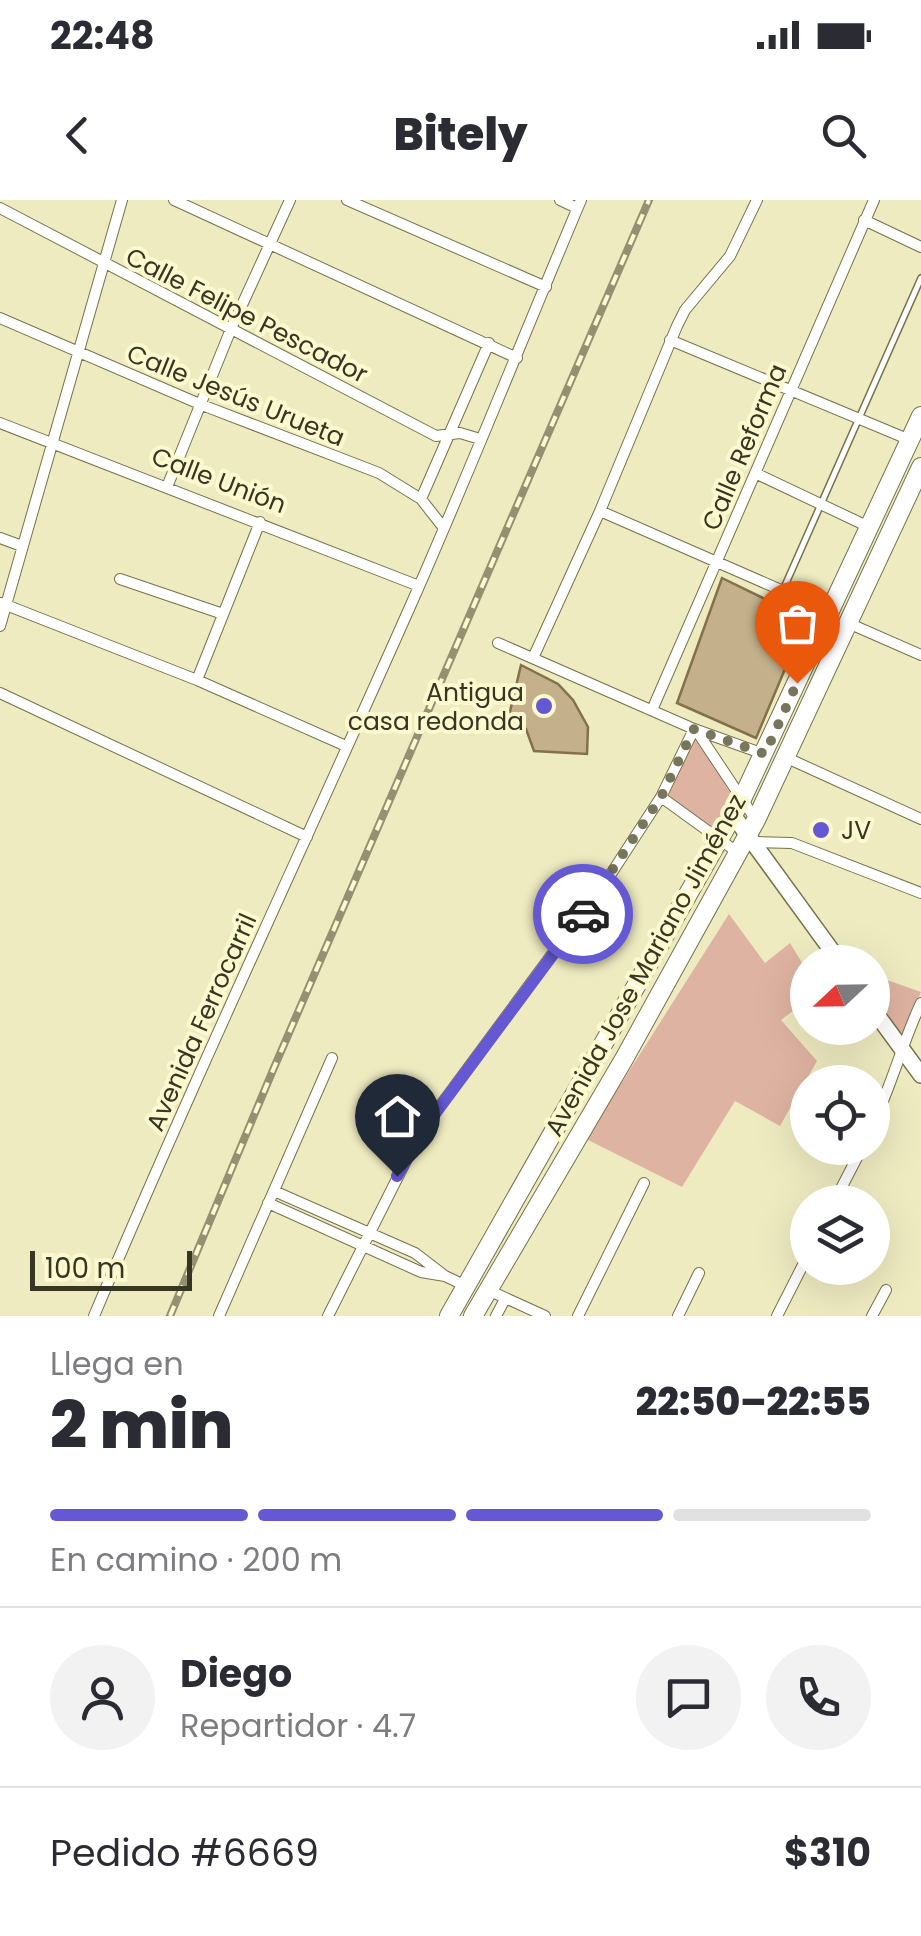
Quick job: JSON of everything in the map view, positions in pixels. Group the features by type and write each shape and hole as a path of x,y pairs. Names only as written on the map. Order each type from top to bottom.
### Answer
{"highway":[{"name":"Avenida Jose Mariano Jiménez","path":"449,1316 738,807 921,416"},
{"name":"Avenida Jose Mariano Jiménez","path":"473,1316 497,1294 748,837 921,467"}],"main road":[{"path":"738,807 748,837 827,945"},
{"path":"890,1031 921,1075"}],"street":[{"path":"0,626 3,603 54,444 122,200"},
{"path":"174,200 518,358 579,204 560,200"},
{"path":"166,487 290,200"},
{"path":"347,200 546,287"},
{"path":"534,658 670,340 686,310 735,247 756,200"},
{"name":"Calle Reforma","path":"652,710 874,200"},
{"name":"Calle Felipe Pescador","path":"0,208 436,436 460,433 480,439"},
{"path":"864,220 921,247"},
{"name":"Calle Jesús Urueta","path":"0,318 202,405 379,474 420,499 444,528"},
{"path":"670,340 910,440"},
{"path":"420,499 489,343"},
{"name":"Avenida Ferrocarril","path":"94,1316 518,358"},
{"name":"Calle Unión","path":"0,424 419,586"},
{"path":"755,473 869,527"},
{"path":"600,511 829,612"},
{"path":"197,680 260,522"},
{"path":"0,538 22,546"},
{"path":"120,579 223,614"},
{"path":"3,603 197,680 346,746"},
{"path":"848,623 921,655"},
{"path":"498,643 695,729 765,754"},
{"path":"0,693 307,837"},
{"path":"328,1316 420,1134 540,973 661,797 695,729"},
{"path":"695,729 738,807"},
{"path":"787,758 921,819"},
{"path":"661,797 720,840 748,837 792,842 921,894"},
{"path":"890,1086 921,1003"},
{"path":"219,1316 332,1058"},
{"path":"578,1316 644,1183"},
{"path":"274,1191 424,1258 466,1286"},
{"path":"268,1203 420,1272 446,1276"},
{"path":"678,1316 698,1273"},
{"path":"777,1316 793,1285"},
{"path":"872,1316 886,1290"},
{"path":"496,1316 497,1294 545,1316"}],"lane":[{"path":"783,590 921,278"}],"shaded area":[{"path":"696,733 732,796 718,835 664,796"},
{"path":"729,914 765,963 790,943 790,1013 781,1020 790,1030 790,1045 803,1045 817,1061 815,1065 790,1065 790,1108 780,1126 735,1101 682,1187 586,1139"},
{"path":"890,981 921,992 901,1039 890,1024"}],"building":[{"path":"722,578 806,619 756,738 677,703"},
{"name":"Antigua casa redonda","path":"521,665 558,684 573,700 588,727 587,754 534,751 526,729 517,721 508,720"}],"railway":[{"path":"170,1316 649,200"}],"way so far":[{"path":"583,914 661,797 694,729 765,754 797,683"}],"place":[{"name":"Antigua casa redonda","path":"544,706"},
{"name":"JV","path":"821,830"}],"route":[{"path":"397,1176 437,1110 583,914"}]}
